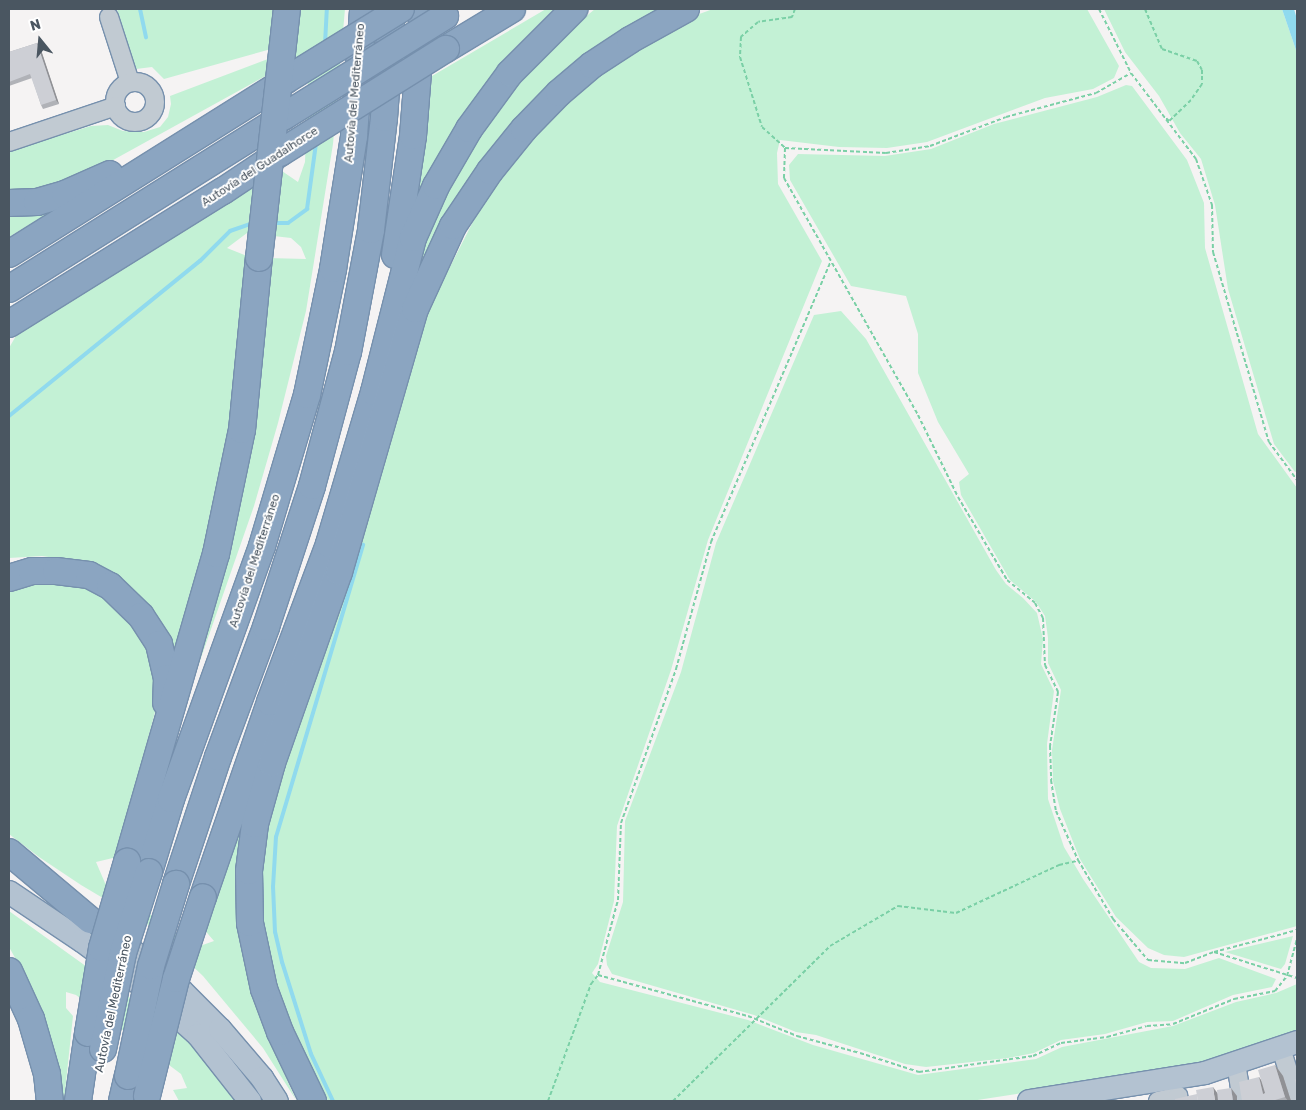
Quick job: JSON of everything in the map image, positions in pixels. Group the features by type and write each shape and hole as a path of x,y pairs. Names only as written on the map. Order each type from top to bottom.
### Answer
{"highway":[{"path":"136,829 216,554 242,430 287,9"},
{"name":"Autovía del Mediterráneo","path":"93,1101 96,1041 123,953 138,867 171,799 262,546 307,395 333,269 354,136 363,9"},
{"path":"138,1100 128,1076 151,966 176,884 309,496 348,352 371,230 384,118 392,9"},
{"path":"9,254 401,9"},
{"name":"Autovía del Guadalhorce","path":"9,324 512,9"},
{"path":"138,1100 203,897 270,702 329,544 374,392 413,238 436,186 469,129 510,73 574,9"},
{"path":"313,1101 280,1032 264,989 250,923 249,871 256,824 272,763 339,572 416,309 453,226 490,171 524,129 558,93 592,65 630,40 686,9"},
{"path":"357,445 364,400 398,241 413,136 442,11"},
{"path":"9,289 284,117 442,11"},
{"path":"9,203 37,202 94,183 174,139 226,119"},
{"path":"9,564 32,561 65,564 110,586 142,616 159,644 167,678 166,705 136,829 138,867"},
{"path":"9,578 32,571 56,571 89,575"},
{"path":"9,852 90,920"},
{"path":"9,971 33,1028 47,1074 50,1101"},
{"path":"78,1101 96,1041"}],"main road":[{"path":"9,866 127,944 182,991 250,1064 277,1101"},
{"path":"9,892 82,941 148,990 198,1035 250,1101"},
{"path":"1029,1101 1205,1073 1289,1045"}],"street":[{"path":"109,16 130,82"},
{"path":"130,82 143,83 153,92 155,105 152,112 148,117 136,122 123,118 116,106 116,94 119,89 130,82"},
{"path":"9,142 116,106"},
{"path":"1289,1045 1297,1100"},
{"path":"1236,1063 1242,1101"},
{"path":"1158,1101 1178,1096 1179,1101"}],"path":[{"path":"795,9 792,17 758,22 741,37 740,58 762,127 786,148 886,153 930,146 1006,117 1096,93 1131,73"},
{"path":"1099,9 1131,73 1196,159 1212,205 1213,252 1269,442 1297,480"},
{"path":"1145,9 1162,49 1197,60 1202,70 1202,84 1191,100 1169,121 1161,114"},
{"path":"786,148 784,178 918,415 958,497 1007,580 1035,603 1043,618 1045,665 1058,692 1050,746 1051,780 1056,811 1078,860 1113,919 1148,960 1184,963 1214,952 1297,930"},
{"path":"548,1101 591,984 598,975 618,900 621,823 676,669 712,542 831,261"},
{"path":"673,1101 830,946 898,906 956,913 1059,865 1078,860"},
{"path":"598,975 756,1020 796,1036 860,1053 918,1072 1033,1056 1061,1044 1107,1037 1147,1026 1173,1024 1234,999 1275,991 1287,976 1297,938"},
{"path":"1214,952 1297,978"}],"green space":[{"path":"117,9 345,9 333,144 306,311 278,423 254,506 179,721 267,258 306,259 301,247 291,238 247,233 227,248 252,258 231,430 207,544 174,667 82,562 42,556 9,558 9,348 17,334 279,169 298,182 305,162 309,52 86,175 62,184 9,194 9,151 91,126 108,125 123,131 144,132 160,127 168,117 171,104 170,96 289,51 289,44 164,79 152,67 136,69"},
{"path":"546,9 554,9 501,62 459,124 416,211 432,76"},
{"path":"595,9 666,9 600,47 416,290 413,265 440,200 470,150 515,86 560,38"},
{"path":"713,9 1087,9 1119,66 1114,78 1093,89 1045,98 927,142 887,148 839,147 780,140 777,153 778,184 822,261 708,540 671,670 617,826 614,901 598,964 592,973 600,982 748,1020 813,1045 918,1075 1036,1059 1062,1047 1173,1026 1236,1002 1276,993 1297,984 1297,1030 1244,1050 1172,1070 971,1101 320,1101 287,1029 256,918 260,838 432,302 478,212 532,135 595,80 672,24"},
{"path":"1104,9 1282,9 1297,53 1297,471 1295,472 1274,444 1228,289 1215,205 1201,159 1180,133 1159,96 1125,52"},
{"path":"1126,85 1132,86 1187,160 1204,203 1205,248 1258,434 1297,488 1297,926 1184,957 1164,955 1148,948 1116,917 1080,859 1060,809 1053,781 1052,750 1061,690 1048,663 1048,638 1045,616 1036,602 1010,580 961,495 959,482 969,474 938,422 918,373 918,334 906,296 851,286 790,180 789,165 798,154 885,156 931,149 994,124 1097,97"},
{"path":"70,200 9,237 9,214"},
{"path":"841,311 866,339 996,570 1006,584 1037,613 1043,639 1041,664 1054,691 1047,744 1048,799 1064,847 1083,879 1139,962 1151,968 1185,969 1219,958 1276,979 1272,987 1233,995 1173,1021 1147,1022 1105,1034 1061,1040 1034,1053 1008,1058 926,1067 905,1064 816,1035 796,1032 754,1015 612,974 607,965 606,956 623,902 625,821 681,672 716,543 814,315"},
{"path":"50,581 87,588 122,609 148,645 158,679 155,712 117,857 96,862 105,883 197,947 214,941 202,927 268,745 239,876 241,944 261,1021 296,1100 263,1048 203,976 150,926 81,885 9,834 9,589"},
{"path":"9,911 175,1030 191,1045 236,1101 179,1101 173,1090 187,1088 181,1074 76,995 66,992 66,1008 73,1016 64,1101 61,1101 57,1058 32,988 9,947"},
{"path":"1293,936 1285,964 1281,969 1225,952"}],"water":[{"path":"1282,9 1294,9 1297,19 1297,53"}],"building":[{"path":"37,43 56,100 41,105 30,74 9,82 9,52"},
{"path":"1275,1065 1285,1097 1272,1101 1242,1101 1239,1082 1259,1077 1263,1094 1265,1093 1258,1070"},
{"path":"1213,1087 1215,1101 1198,1101 1196,1090"},
{"path":"1231,1088 1233,1101 1218,1101 1217,1090"},
{"path":"1197,1094 1198,1101 1175,1101 1175,1099"}],"waterway":[{"path":"140,9 146,37"},
{"path":"325,44 327,9"},
{"path":"273,223 288,223 307,209 316,143"},
{"path":"9,416 200,261 230,231 253,223"},
{"path":"333,1101 311,1054 282,962 275,932 273,887 276,837 363,545"}]}
